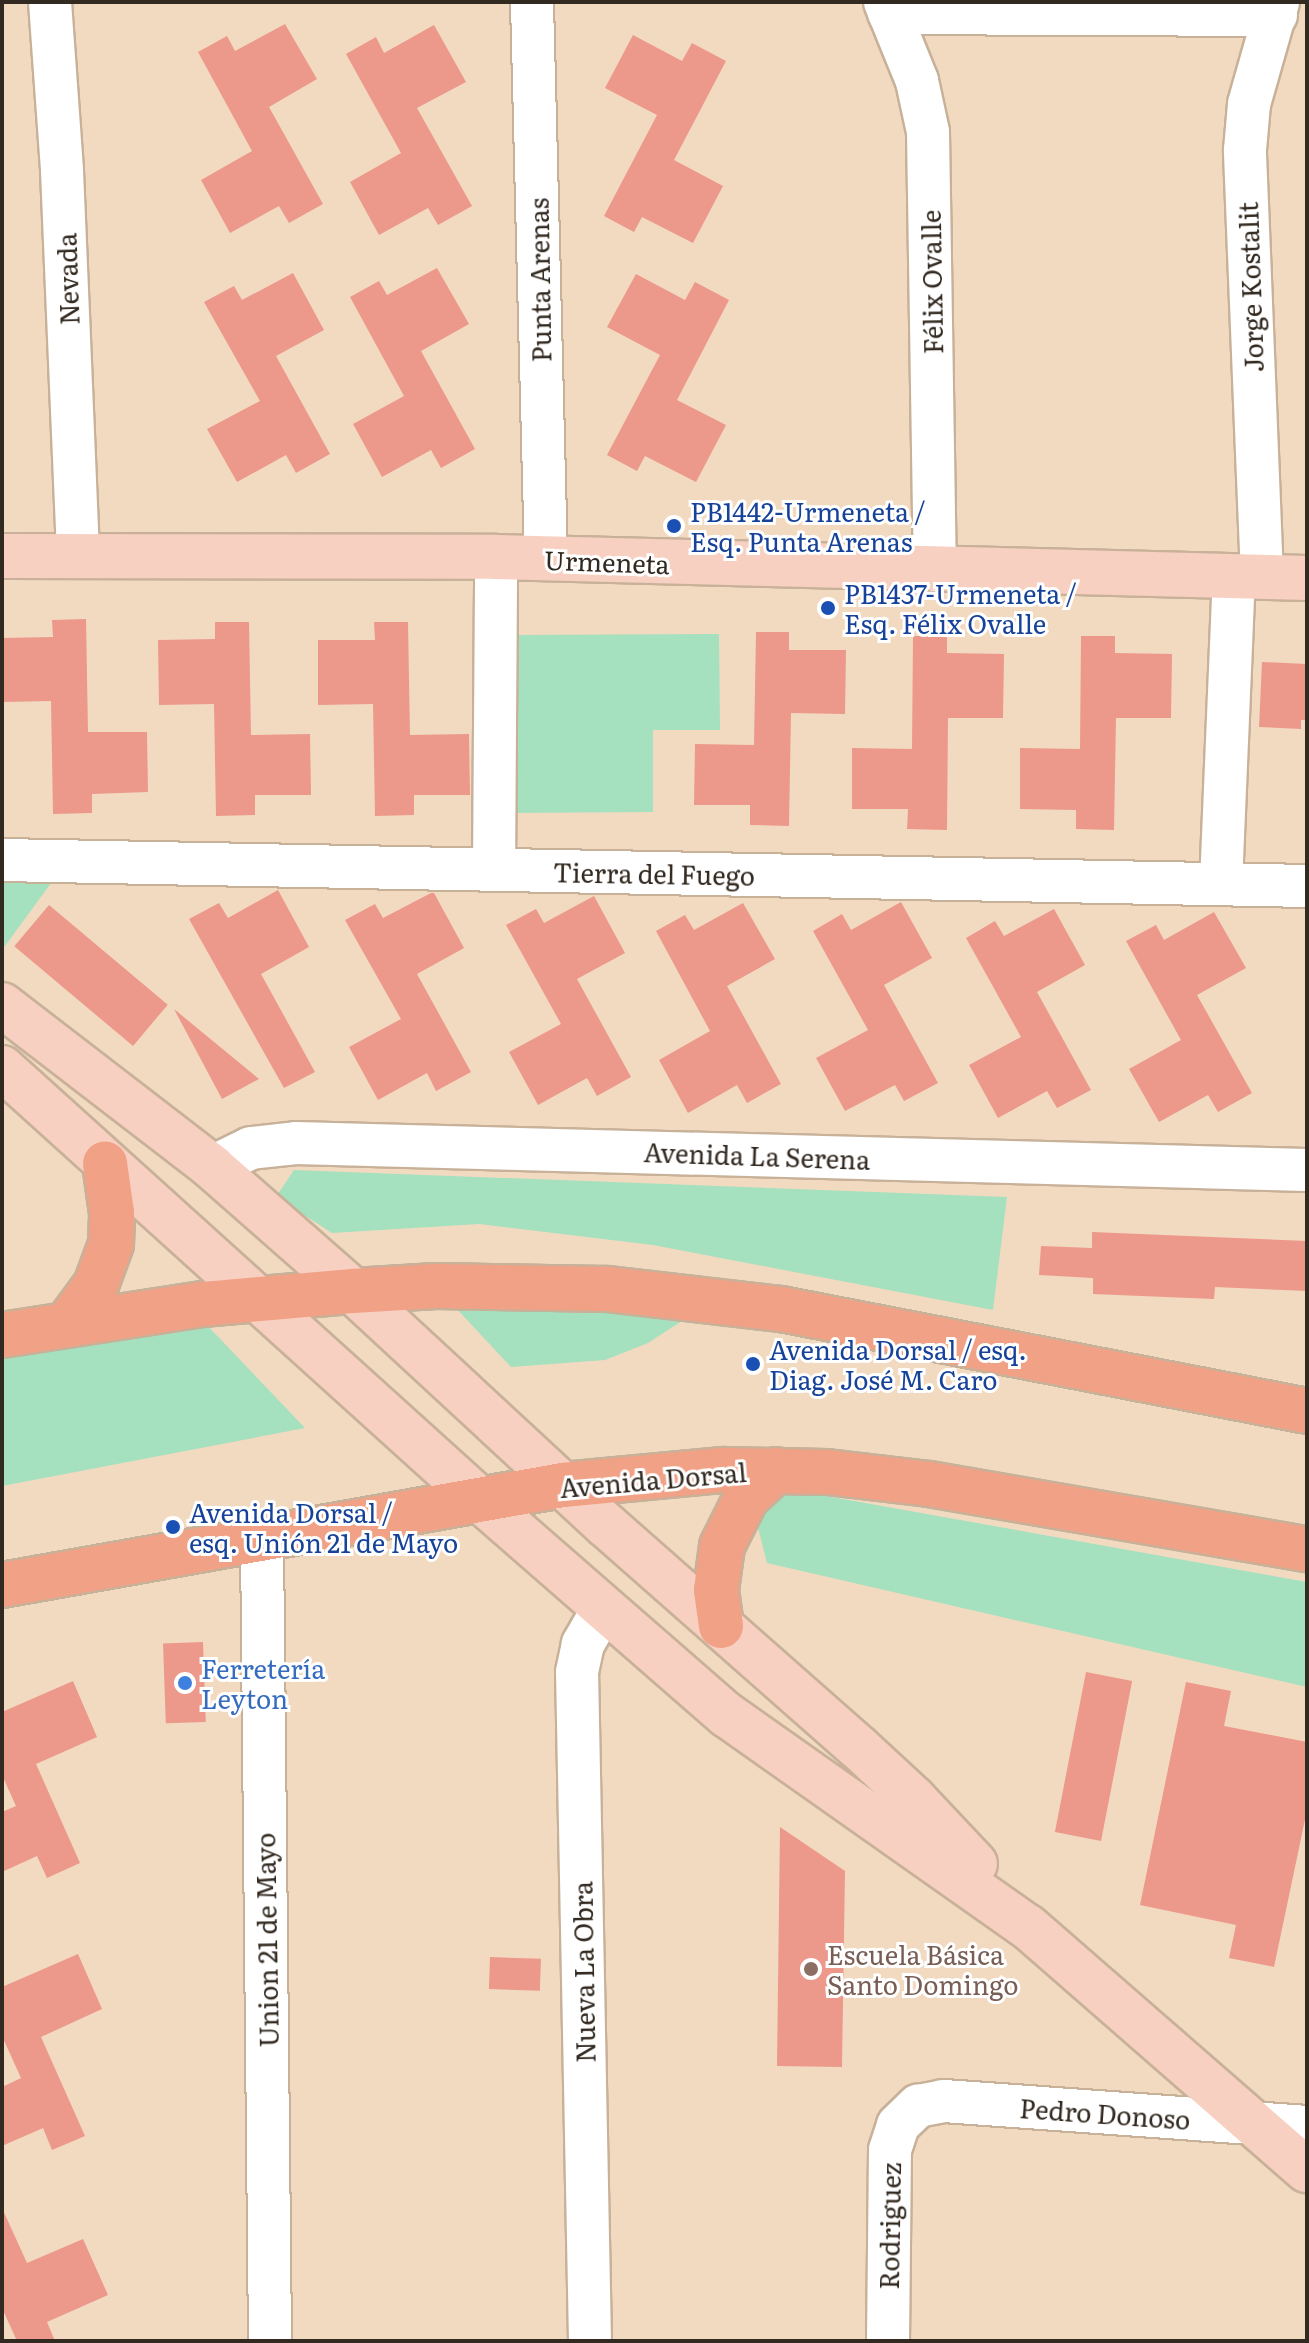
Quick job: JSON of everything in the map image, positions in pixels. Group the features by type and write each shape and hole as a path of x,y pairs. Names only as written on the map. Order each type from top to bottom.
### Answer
{"main road":[{"name":"Urmeneta","path":"2,556 496,557 1307,578"},
{"path":"2,1005 212,1167 353,1291 563,1485 914,1799 1028,1927"},
{"path":"7,1079 603,1609 754,1737 921,1848 1028,1927 1307,2170"},
{"path":"68,1323 96,1285 111,1244 112,1213 105,1163"},
{"path":"2,1335 254,1298 519,1285 694,1297 781,1309 1307,1411"},
{"path":"721,1626 716,1590 722,1546 746,1498 776,1470"},
{"name":"Avenida Dorsal","path":"2,1585 479,1499 666,1473 776,1470 929,1484 1307,1549"}],"street":[{"name":"Nevada","path":"50,2 62,171 78,557"},
{"name":"Punta Arenas","path":"532,2 546,559"},
{"path":"887,8 1277,8"},
{"name":"Félix Ovalle","path":"887,8 917,81 928,132 935,570"},
{"name":"Jorge Kostalit","path":"1221,884 1248,577 1245,150 1249,104 1277,8"},
{"path":"494,870 496,557"},
{"name":"Tierra del Fuego","path":"2,860 1307,886"},
{"name":"Avenida La Serena","path":"212,1167 251,1148 296,1143 1307,1170"},
{"name":"Union 21 de Mayo","path":"262,1539 270,2341"},
{"name":"Nueva La Obra","path":"590,2341 577,1672 583,1644 603,1609"},
{"name":"Pedro Donoso","path":"906,2115 918,2106 944,2101 1307,2127"},
{"name":"Rodriguez","path":"888,2341 890,2150 892,2137 906,2115"}],"green space":[{"path":"719,634 720,730 653,730 653,812 509,813 508,635"},
{"path":"2,874 57,875 2,950"},
{"path":"294,1170 1007,1197 993,1310 653,1245 479,1224 332,1233 276,1197"},
{"path":"566,1306 685,1319 648,1343 605,1360 511,1367 455,1307"},
{"path":"204,1322 305,1428 2,1486 2,1357"},
{"path":"787,1489 1307,1582 1307,1687 767,1563 756,1520"}],"building":[{"path":"285,24 317,79 269,107 323,204 289,223 279,206 230,233 201,180 252,151 198,52 227,36 235,51"},
{"path":"434,25 466,82 417,108 472,206 438,225 428,208 379,235 350,182 401,153 346,54 376,37 384,53"},
{"path":"633,35 682,61 692,43 726,61 674,160 723,186 693,243 642,217 634,232 604,216 657,115 605,88"},
{"path":"437,268 469,324 421,351 475,449 441,468 431,450 382,477 353,424 404,396 350,297 379,281 387,295"},
{"path":"293,273 324,330 276,356 330,454 296,473 286,455 237,482 207,429 260,401 204,302 234,286 242,300"},
{"path":"636,274 685,300 695,282 729,300 677,400 726,425 696,482 645,456 637,471 607,455 660,355 607,327"},
{"path":"86,619 88,732 147,732 148,792 92,794 92,813 53,814 51,701 2,702 2,638 53,637 52,620"},
{"path":"215,622 249,622 251,735 310,734 311,795 255,795 255,815 216,816 214,704 159,705 158,640 215,639"},
{"path":"374,622 408,622 410,735 469,734 470,795 414,795 414,815 375,816 373,704 318,705 318,640 375,640"},
{"path":"756,632 789,632 789,650 846,650 845,714 791,713 789,826 750,825 750,805 694,805 695,744 754,745"},
{"path":"913,636 947,636 947,653 1004,654 1003,718 948,718 947,830 907,829 908,809 852,809 852,748 912,749"},
{"path":"1081,636 1115,636 1115,653 1172,654 1171,718 1116,718 1114,830 1076,829 1076,810 1020,809 1020,748 1080,749"},
{"path":"1262,662 1306,664 1307,720 1301,720 1301,729 1259,727"},
{"path":"278,890 309,947 261,974 315,1072 284,1088 189,919 219,903 228,918"},
{"path":"434,893 464,948 417,974 471,1072 436,1091 427,1073 378,1100 349,1047 401,1019 345,920 375,904 383,918"},
{"path":"594,896 625,953 577,979 631,1077 597,1096 587,1078 538,1105 509,1052 561,1024 506,925 536,909 544,923"},
{"path":"901,902 932,958 884,985 938,1083 904,1101 895,1085 845,1111 816,1058 868,1030 813,931 842,914 851,930"},
{"path":"743,903 775,959 727,986 781,1084 747,1103 737,1085 688,1113 659,1060 710,1031 656,931 685,915 694,930"},
{"path":"49,905 168,1005 133,1046 14,946"},
{"path":"1054,909 1085,965 1037,992 1091,1090 1057,1108 1047,1091 998,1118 969,1065 1021,1037 966,938 995,921 1004,936"},
{"path":"1214,912 1246,968 1197,995 1252,1093 1218,1112 1208,1095 1159,1122 1129,1069 1181,1040 1126,941 1156,925 1164,940"},
{"path":"174,1009 259,1079 222,1099"},
{"path":"1092,1232 1307,1241 1307,1291 1215,1287 1214,1299 1093,1294 1093,1278 1039,1275 1041,1246 1092,1248"},
{"name":"Ferretería Leyton","path":"203,1642 206,1722 166,1723 163,1643"},
{"path":"1086,1672 1132,1681 1101,1841 1055,1832"},
{"path":"73,1681 97,1737 36,1764 80,1863 47,1878 37,1856 2,1872 2,1812 16,1806 2,1775 2,1712"},
{"path":"1186,1682 1231,1691 1224,1726 1307,1742 1307,1810 1274,1967 1229,1958 1236,1925 1140,1905"},
{"name":"Escuela Básica Santo Domingo","path":"780,1827 845,1871 842,2067 777,2066"},
{"path":"78,1954 102,2009 41,2037 85,2136 52,2150 43,2128 2,2146 2,2087 21,2078 2,2036 2,1987"},
{"path":"490,1957 541,1959 540,1991 489,1989"},
{"path":"2,2208 27,2263 83,2239 108,2295 47,2322 55,2341 17,2341 2,2308"}],"place":[{"name":"PB1442-Urmeneta / Esq. Punta Arenas","path":"674,526"},
{"name":"PB1437-Urmeneta / Esq. Félix Ovalle","path":"828,608"},
{"name":"Avenida Dorsal / esq. Diag. José M. Caro","path":"753,1364"},
{"name":"Avenida Dorsal / esq. Unión 21 de Mayo","path":"173,1527"},
{"name":"Ferretería Leyton","path":"185,1683"},
{"name":"Escuela Básica Santo Domingo","path":"811,1969"}]}
